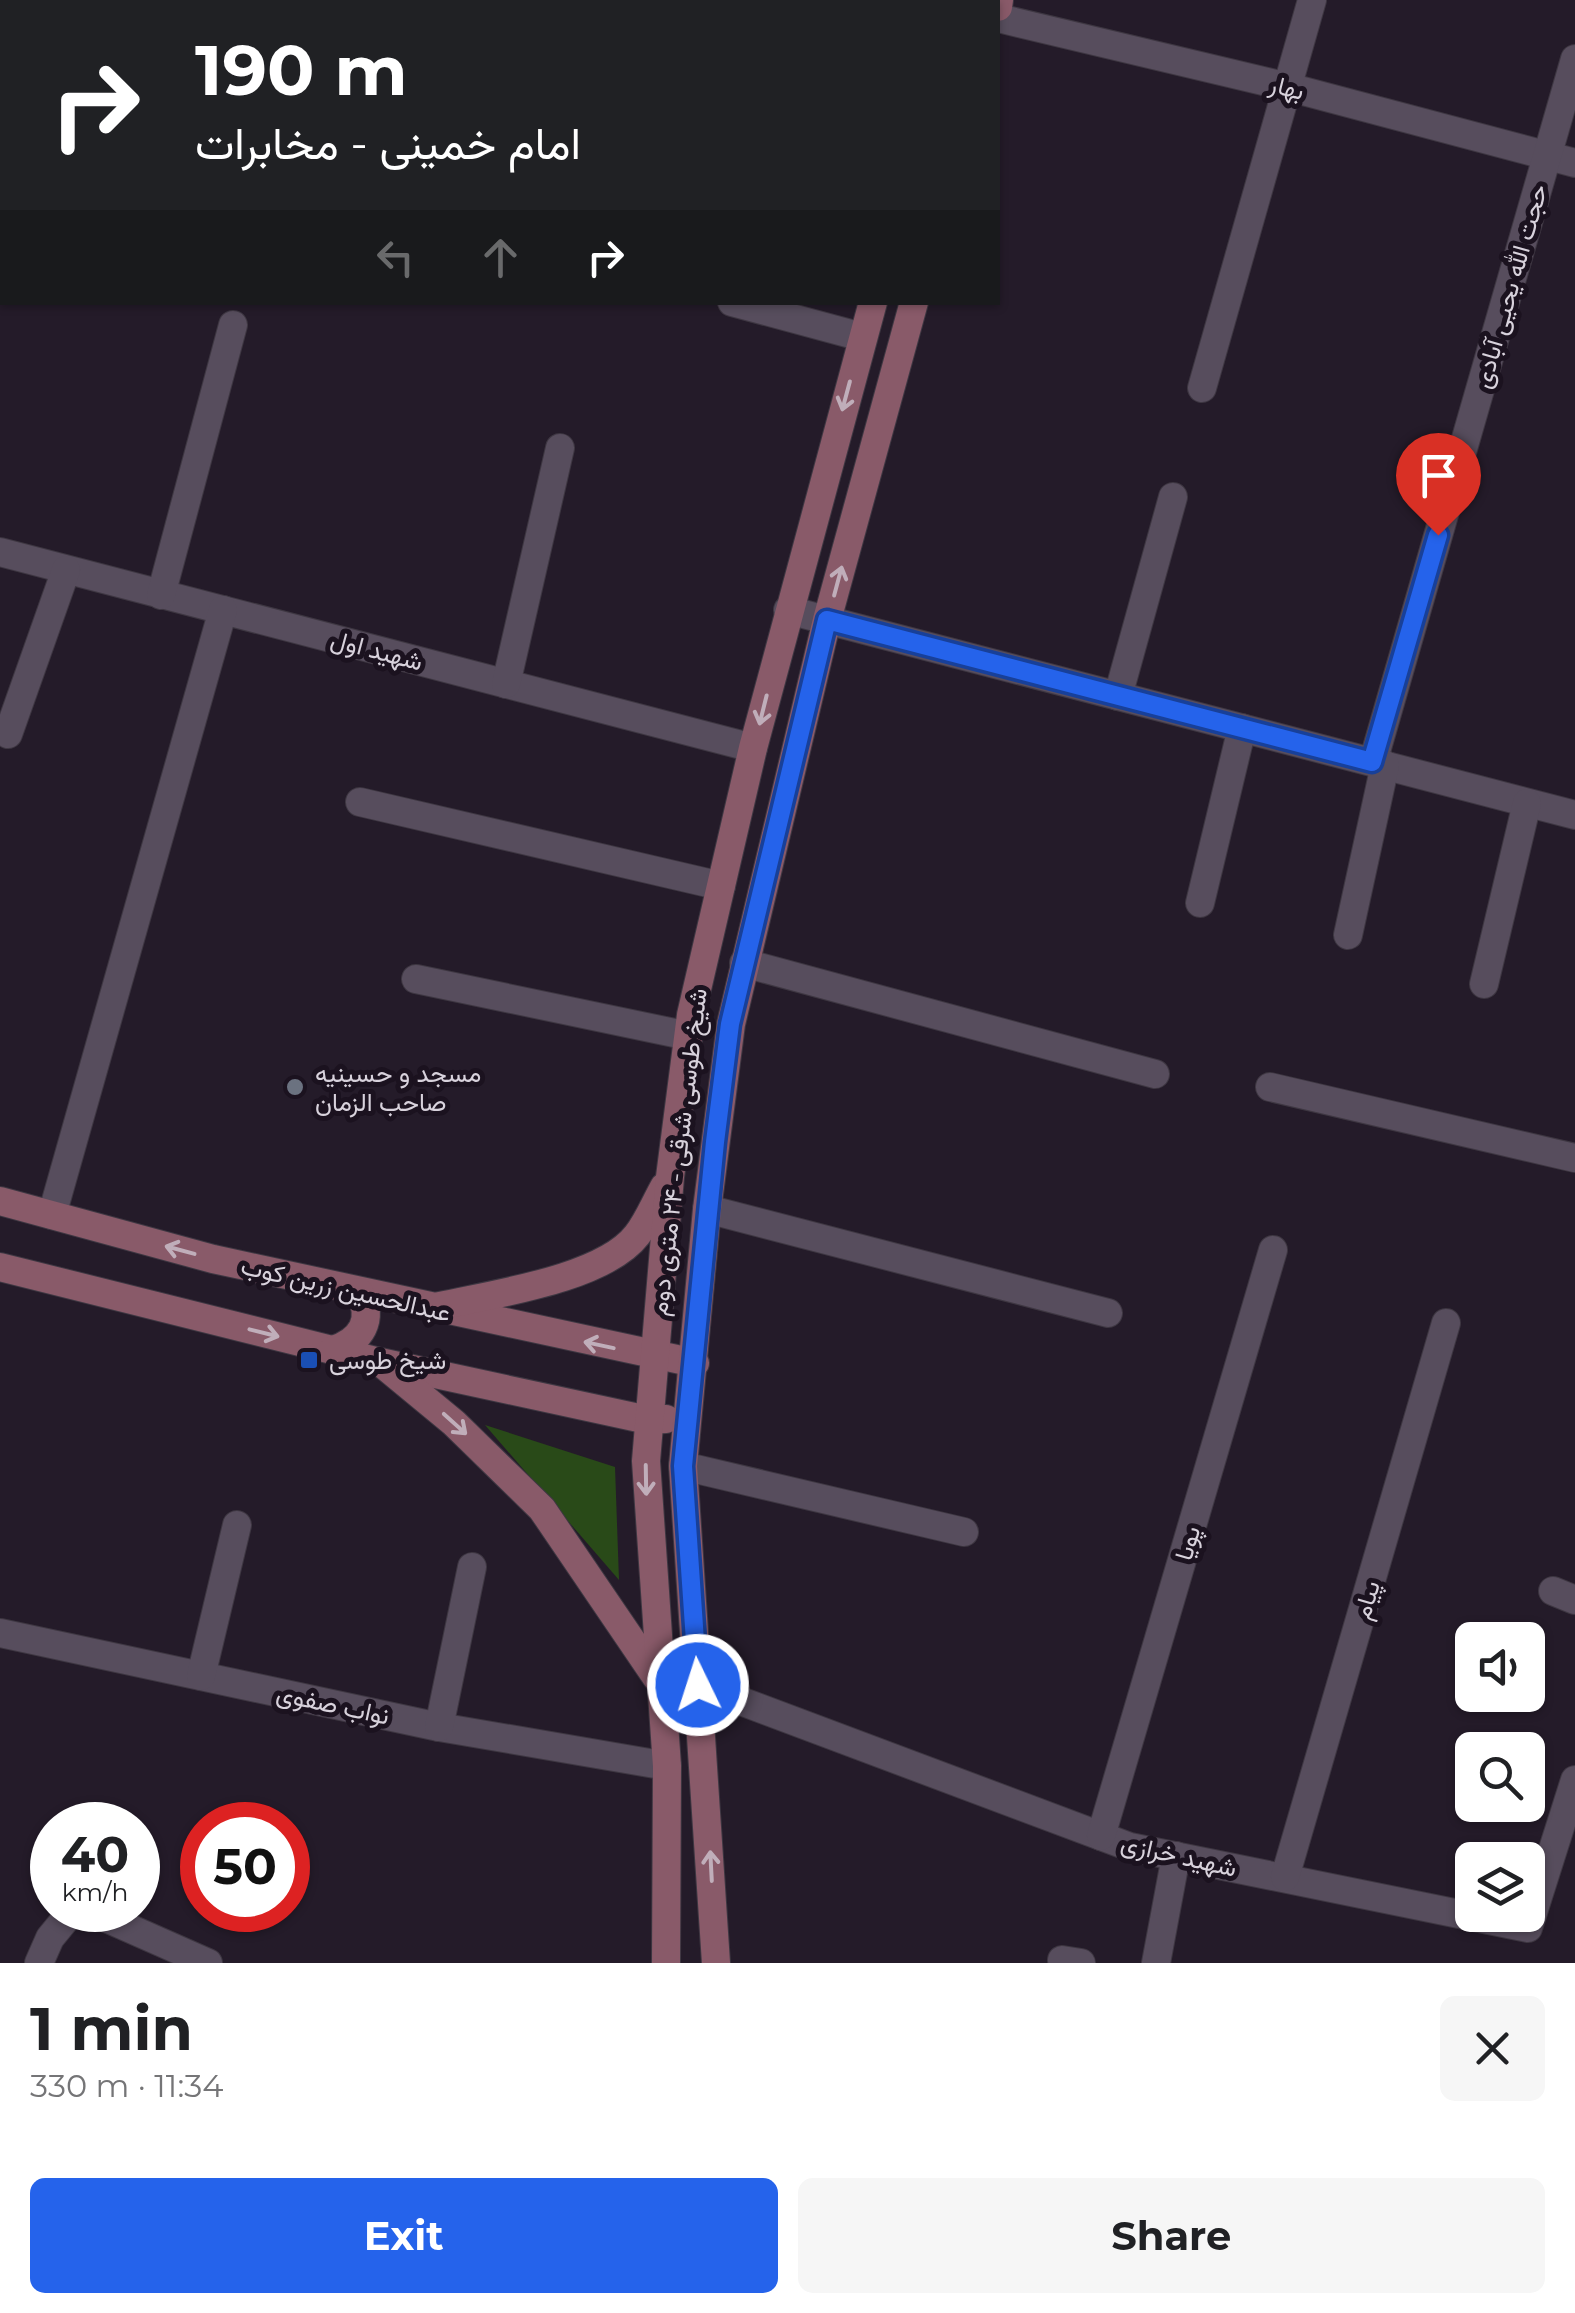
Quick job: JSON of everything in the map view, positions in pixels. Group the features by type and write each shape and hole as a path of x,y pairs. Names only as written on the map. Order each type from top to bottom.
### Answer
{"main road":[{"name":"شیخ طوسی شرقی - ۲۴ متری دوم","path":"666,1963 667,1766 648,1538 648,1420 670,1177 689,1036 753,748 872,305"},
{"name":"شیخ طوسی شرقی - ۲۴ متری دوم","path":"716,1963 683,1466 707,1209 728,1040 744,963 827,620 913,305"},
{"path":"427,1308 536,1285 590,1267 635,1238 670,1177"},
{"name":"عبدالحسین زرین کوب","path":"0,1201 213,1260 695,1363"},
{"path":"0,1267 380,1362 648,1420 687,1419"},
{"path":"333,1350 358,1338 366,1321 366,1305 359,1292"},
{"path":"380,1362 454,1422 542,1509 660,1682"}],"street":[{"path":"1202,388 1312,0"},
{"name":"بهار","path":"1000,18 1288,87 1561,160"},
{"name":"حجت الله یحیی آبادی","path":"1348,935 1379,764 1561,160 1575,58"},
{"path":"743,305 862,337"},
{"path":"162,594 233,325"},
{"path":"506,684 560,448"},
{"path":"1118,696 1173,498"},
{"name":"شهید اول","path":"0,552 753,748"},
{"path":"8,734 66,570"},
{"path":"52,1216 223,610"},
{"path":"788,610 1575,815"},
{"path":"1200,903 1242,728"},
{"path":"360,802 722,886"},
{"path":"1484,984 1527,803"},
{"path":"744,963 1155,1074"},
{"path":"416,979 689,1036"},
{"path":"1270,1087 1575,1158"},
{"path":"707,1209 1108,1313"},
{"name":"پویا","path":"1101,1836 1273,1250"},
{"name":"پیام","path":"1285,1878 1446,1324"},
{"path":"683,1466 964,1532"},
{"path":"201,1676 237,1525"},
{"path":"440,1727 472,1567"},
{"name":"نواب صفوی","path":"0,1633 440,1727 667,1766"},
{"name":"شهید خرازی","path":"698,1685 1101,1836 1176,1856 1528,1928 1575,1780"},
{"path":"1156,1963 1176,1856"},
{"path":"39,1963 55,1932"},
{"path":"138,1932 208,1963"}],"green space":[{"path":"485,1425 615,1467 619,1580"}],"place":[{"name":"مسجد و حسینیه صاحب الزمان","path":"295,1087"},
{"name":"شیخ طوسی","path":"309,1360"}],"route":[{"path":"698,1685 683,1466 715,1142 730,1024 827,620 1372,762 1438,535"}]}
